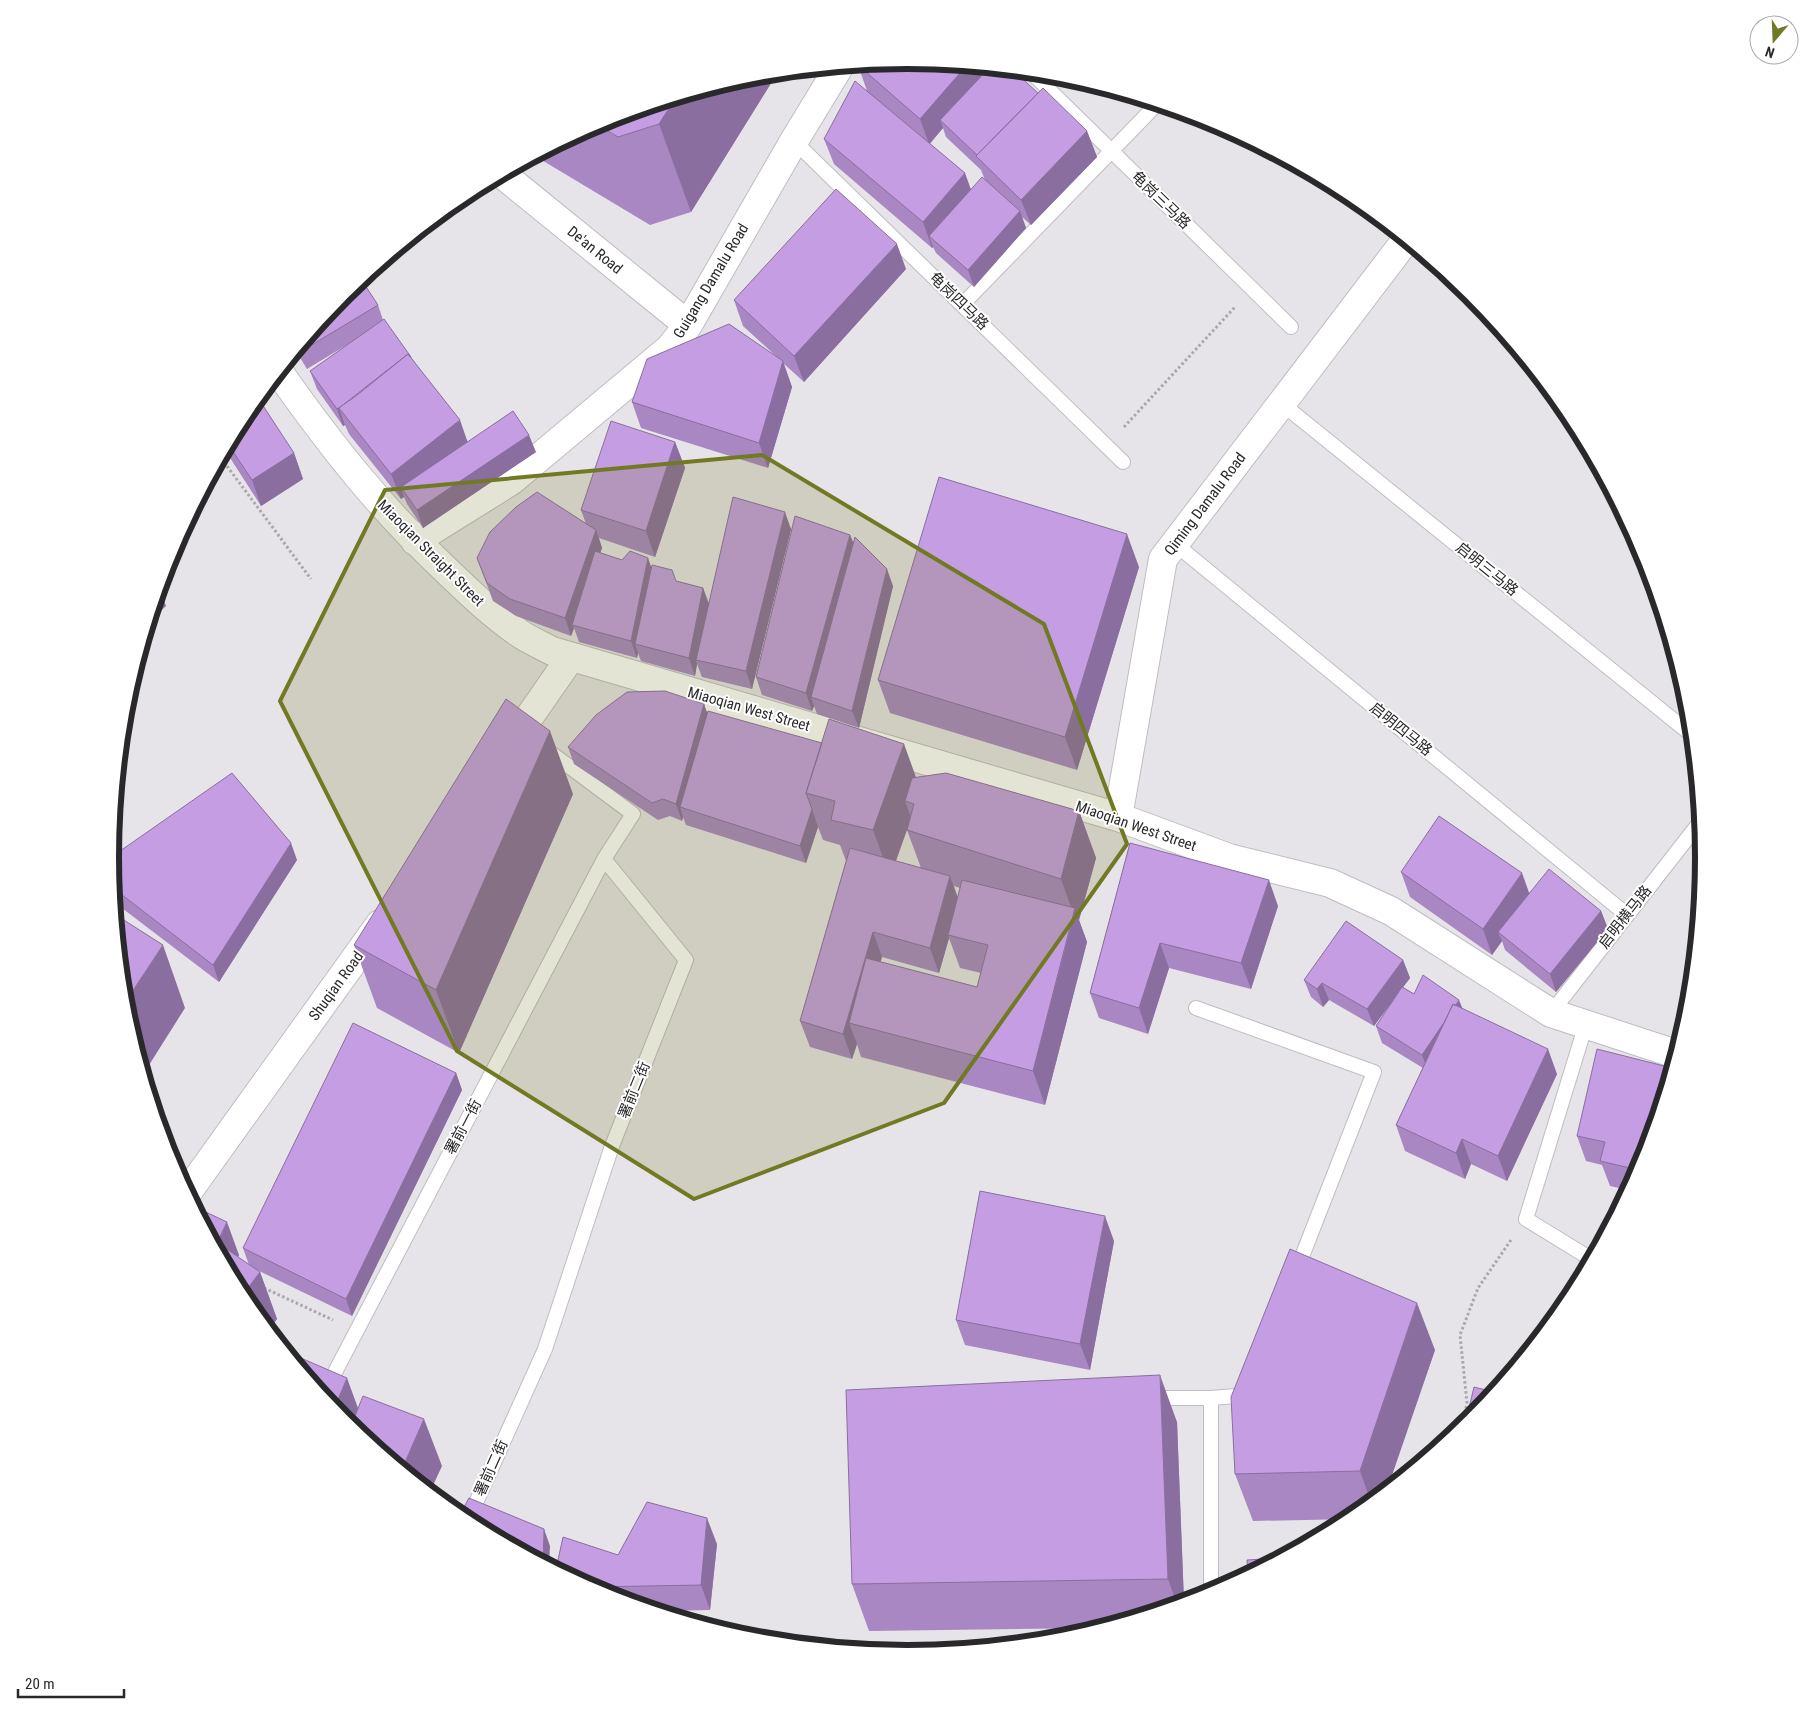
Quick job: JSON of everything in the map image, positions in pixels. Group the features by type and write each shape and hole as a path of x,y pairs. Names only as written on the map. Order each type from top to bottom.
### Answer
{"street":[{"name":"Guigang Damalu Road","path":"414,541 511,481 670,348 688,325 836,72"},
{"name":"De'an Road","path":"507,178 688,325"},
{"name":"Qiming Damalu Road","path":"1118,817 1164,559 1174,543 1403,244"},
{"name":"Miaoqian Straight Street","path":"282,377 352,472 414,541 490,612 520,634 552,651 571,657"},
{"path":"494,765 528,736 571,657"},
{"name":"Miaoqian West Street","path":"571,657 1118,817 1228,858 1330,883 1392,911 1551,1013 1670,1052"},
{"name":"Shuqian Road","path":"191,1187 393,906"}],"lane":[{"name":"龟岗三马路","path":"1039,80 1291,327"},
{"path":"962,305 1152,109"},
{"name":"龟岗四马路","path":"794,141 1123,462"},
{"name":"启明三马路","path":"1281,403 1685,729"},
{"name":"启明四马路","path":"1174,543 1627,915"},
{"path":"528,736 633,814 604,859"},
{"name":"启明横马路","path":"1551,1013 1694,829"},
{"name":"署前一街","path":"326,1389 604,859"},
{"name":"署前二街","path":"470,1513 545,1349 612,1146 686,960 604,859"},
{"path":"1196,1008 1374,1072 1292,1285"},
{"path":"1586,1024 1526,1219 1587,1256"},
{"path":"1134,1398 1248,1396 1252,1386"},
{"path":"1211,1398 1211,1584"}],"path":[{"path":"1106,445 1252,289"},
{"path":"224,462 311,579"},
{"path":"1465,1413 1467,1403 1460,1335 1478,1288 1526,1219"},
{"path":"257,1285 356,1330"}],"highlighted area":[{"path":"762,455 1044,624 1127,844 944,1103 694,1199 457,1051 280,701 385,490"}],"building":[{"path":"864,70 962,70 920,119"},
{"path":"985,73 1020,77 1038,93 977,155 940,120"},
{"path":"855,81 965,173 923,222 824,139"},
{"path":"1043,88 1087,131 1021,200 976,156"},
{"path":"671,106 659,124 618,137 605,129"},
{"path":"982,177 1020,211 968,270 929,236"},
{"path":"836,189 897,244 794,356 734,300"},
{"path":"365,285 378,305 304,350"},
{"path":"384,319 411,357 408,354 337,409 310,371"},
{"path":"729,324 783,361 759,443 632,402 647,359"},
{"path":"408,354 460,420 391,474 339,408"},
{"path":"262,405 294,453 252,480 232,450"},
{"path":"513,411 529,435 417,510 401,487"},
{"path":"611,421 675,442 646,531 581,510"},
{"path":"939,477 1127,534 1065,737 878,680"},
{"path":"537,492 596,530 565,618 510,599 487,583 477,558 490,532 516,507"},
{"path":"733,497 785,512 746,671 696,660"},
{"path":"795,516 850,535 806,693 756,677"},
{"path":"855,537 887,569 852,711 811,697"},
{"path":"595,551 622,560 630,551 648,558 631,641 572,625"},
{"path":"652,565 672,570 676,581 703,588 689,658 635,644"},
{"path":"665,691 704,704 676,804 663,799 652,803 568,747 596,715 627,692"},
{"path":"506,699 550,731 436,990 354,945"},
{"path":"708,711 822,743 806,793 812,809 800,846 680,807"},
{"path":"829,719 904,744 873,830 831,820 835,801 806,793"},
{"path":"232,773 291,843 213,965 120,893 119,852"},
{"path":"946,773 1079,811 1061,879 907,830 914,804 905,801 912,778"},
{"path":"1439,816 1522,873 1483,929 1401,872"},
{"path":"1130,843 1269,880 1241,963 1160,943 1139,1008 1090,993"},
{"path":"850,848 950,876 930,948 873,932 843,1034 800,1021"},
{"path":"1549,869 1601,911 1550,974 1498,932"},
{"path":"962,880 1075,908 1033,1071 849,1023 866,958 977,987 988,945 948,935"},
{"path":"121,918 163,945 131,994"},
{"path":"1346,921 1403,960 1367,1009 1322,983 1317,989 1304,980"},
{"path":"1423,975 1459,1000 1455,1006 1453,1004 1445,1021 1422,1055 1376,1026 1402,987 1414,994"},
{"path":"1453,1004 1548,1049 1498,1156 1462,1139 1456,1153 1396,1125"},
{"path":"353,1023 456,1073 346,1299 243,1248"},
{"path":"1597,1049 1666,1067 1653,1110 1631,1168 1600,1161 1605,1142 1577,1136"},
{"path":"980,1191 1105,1216 1080,1344 956,1320"},
{"path":"202,1210 227,1222 218,1240"},
{"path":"221,1245 260,1272 248,1288"},
{"path":"1290,1249 1417,1303 1360,1471 1235,1474 1231,1397"},
{"path":"298,1357 347,1378 337,1401"},
{"path":"1160,1375 1168,1579 852,1584 846,1390"},
{"path":"1474,1387 1487,1390 1469,1409"},
{"path":"363,1396 424,1419 404,1464 354,1418"},
{"path":"1408,1462 1411,1463 1395,1476"},
{"path":"469,1498 544,1529 543,1556 513,1540 463,1508"},
{"path":"647,1502 707,1518 701,1585 609,1587 557,1564 563,1537 618,1555"},
{"path":"1266,1559 1248,1568 1247,1560"}]}
